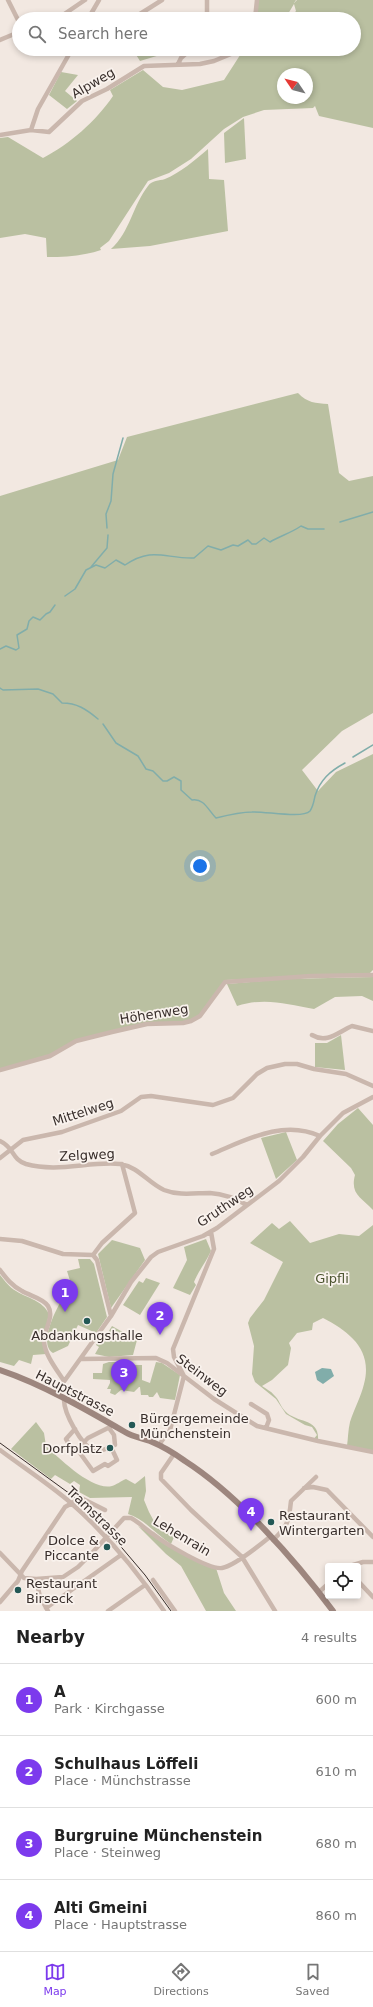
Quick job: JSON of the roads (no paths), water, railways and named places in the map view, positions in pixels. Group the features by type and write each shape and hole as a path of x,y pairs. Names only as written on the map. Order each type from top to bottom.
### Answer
{"main road":[{"name":"Hauptstrasse","path":"0,1370 55,1394 110,1426 131,1436 161,1446 174,1454 214,1483 272,1538 319,1592 333,1611"}],"street":[{"path":"8,0 14,12"},
{"path":"67,12 85,0"},
{"path":"92,12 99,0"},
{"path":"143,12 162,0"},
{"path":"207,0 207,12"},
{"path":"256,12 257,0"},
{"path":"0,40 12,35"},
{"path":"0,135 31,130 38,109 68,56"},
{"path":"178,64 183,56"},
{"name":"Alpweg","path":"31,130 49,132 82,100 107,89 144,66 200,64 214,61 226,56"},
{"name":"Höhenweg","path":"0,1070 50,1056 76,1041 146,1024 183,1023 190,1021 200,1016 225,982 311,976 373,975"},
{"path":"312,1035 322,1039 332,1037 352,1026 373,1031"},
{"name":"Mittelweg","path":"0,1158 23,1140 62,1132 121,1111 141,1097 151,1096 212,1105 223,1102 233,1098 257,1074 267,1068 285,1064 297,1064 314,1069 346,1074 373,1086"},
{"name":"Gruthweg","path":"55,1394 82,1359 111,1316 131,1282 151,1257 158,1252 211,1232 289,1172 320,1136 343,1113 373,1097"},
{"path":"212,1154 277,1130 296,1129 309,1131 320,1136"},
{"name":"Zelgweg","path":"0,1140 8,1144 17,1159 22,1162 53,1168 95,1164 122,1164 134,1168 163,1190 181,1194 226,1195 247,1205"},
{"path":"93,1255 102,1243 135,1213 122,1164"},
{"path":"161,1446 161,1442 170,1430 184,1376 174,1356 173,1349 214,1249 211,1232"},
{"path":"0,1239 22,1241 62,1254 93,1255 97,1260 111,1316"},
{"path":"0,1270 8,1281 20,1291 43,1301 49,1307 51,1314 44,1342 48,1355 64,1381"},
{"name":"Steinweg","path":"82,1359 156,1358 167,1363 222,1405 252,1424 318,1441 373,1452"},
{"path":"64,1400 64,1405 75,1430 84,1443 97,1452 115,1445 114,1435 110,1426 88,1438 84,1443 73,1451 66,1439 75,1430"},
{"path":"251,1404 267,1414 269,1420 266,1428"},
{"path":"77,1449 93,1471 105,1464 108,1466 117,1460 111,1447"},
{"name":"Tramstrasse","path":"0,1450 70,1503 106,1538 145,1585 164,1611"},
{"path":"174,1454 161,1473 161,1479 242,1557 275,1611"},
{"name":"Lehenrain","path":"20,1575 24,1578 36,1579 63,1577 92,1554 124,1518 131,1518 153,1534 208,1566 222,1568 242,1557 247,1556 285,1529 289,1520 291,1501 316,1477"},
{"path":"304,1488 313,1487 327,1490 373,1537"},
{"path":"0,1602 15,1585 65,1507 82,1498 105,1510"},
{"path":"0,1553 12,1563 20,1575"},
{"path":"36,1579 40,1597 47,1609 121,1555"},
{"path":"360,1563 373,1562"},
{"path":"153,1580 175,1611"},
{"path":"361,1584 373,1596"},
{"path":"108,1611 145,1585"},
{"path":"319,1592 325,1587"}],"water":[{"path":"322,1368 331,1369 334,1376 323,1384 317,1380 315,1372"}],"waterway":[{"path":"107,528 106,514 111,501 113,474 123,438"},
{"path":"340,522 373,512"},
{"path":"65,596 75,589 86,570 96,565 105,568 116,560 125,565 135,559 151,555 194,558 208,546 221,550 233,545 238,546 248,540 252,544 256,544 264,538 270,542 301,526 308,529 324,529"},
{"path":"91,567 107,548 108,535"},
{"path":"0,649 6,646 16,650 19,648 17,635 27,629 29,621 33,617 40,620 50,612 55,605"},
{"path":"0,688 3,690 38,689 53,694 62,703 81,707 98,719"},
{"path":"103,724 116,743 138,756 146,769 153,771 163,781 167,781 174,777 181,781 181,790 192,800 200,801 206,805 216,818 248,812 292,815 306,813 310,811 313,806 317,790 323,781 330,773 345,763"},
{"path":"353,757 373,745"}],"tram line":[{"path":"0,1443 77,1499 94,1515 145,1575 171,1611"}],"place":[{"name":"A","path":"65,1312"},
{"name":"Abdankungshalle","path":"87,1321"},
{"name":"Schulhaus Löffeli","path":"160,1335"},
{"name":"Burgruine Münchenstein","path":"124,1392"},
{"name":"Bürgergemeinde Münchenstein","path":"132,1425"},
{"name":"Dorfplatz","path":"110,1448"},
{"name":"Restaurant Wintergarten","path":"271,1522"},
{"name":"Alti Gmeini","path":"251,1531"},
{"name":"Dolce & Piccante","path":"107,1547"},
{"name":"Restaurant Birseck","path":"18,1590"}],"park label":[{"name":"Gipfli","path":"332,1278"}]}
